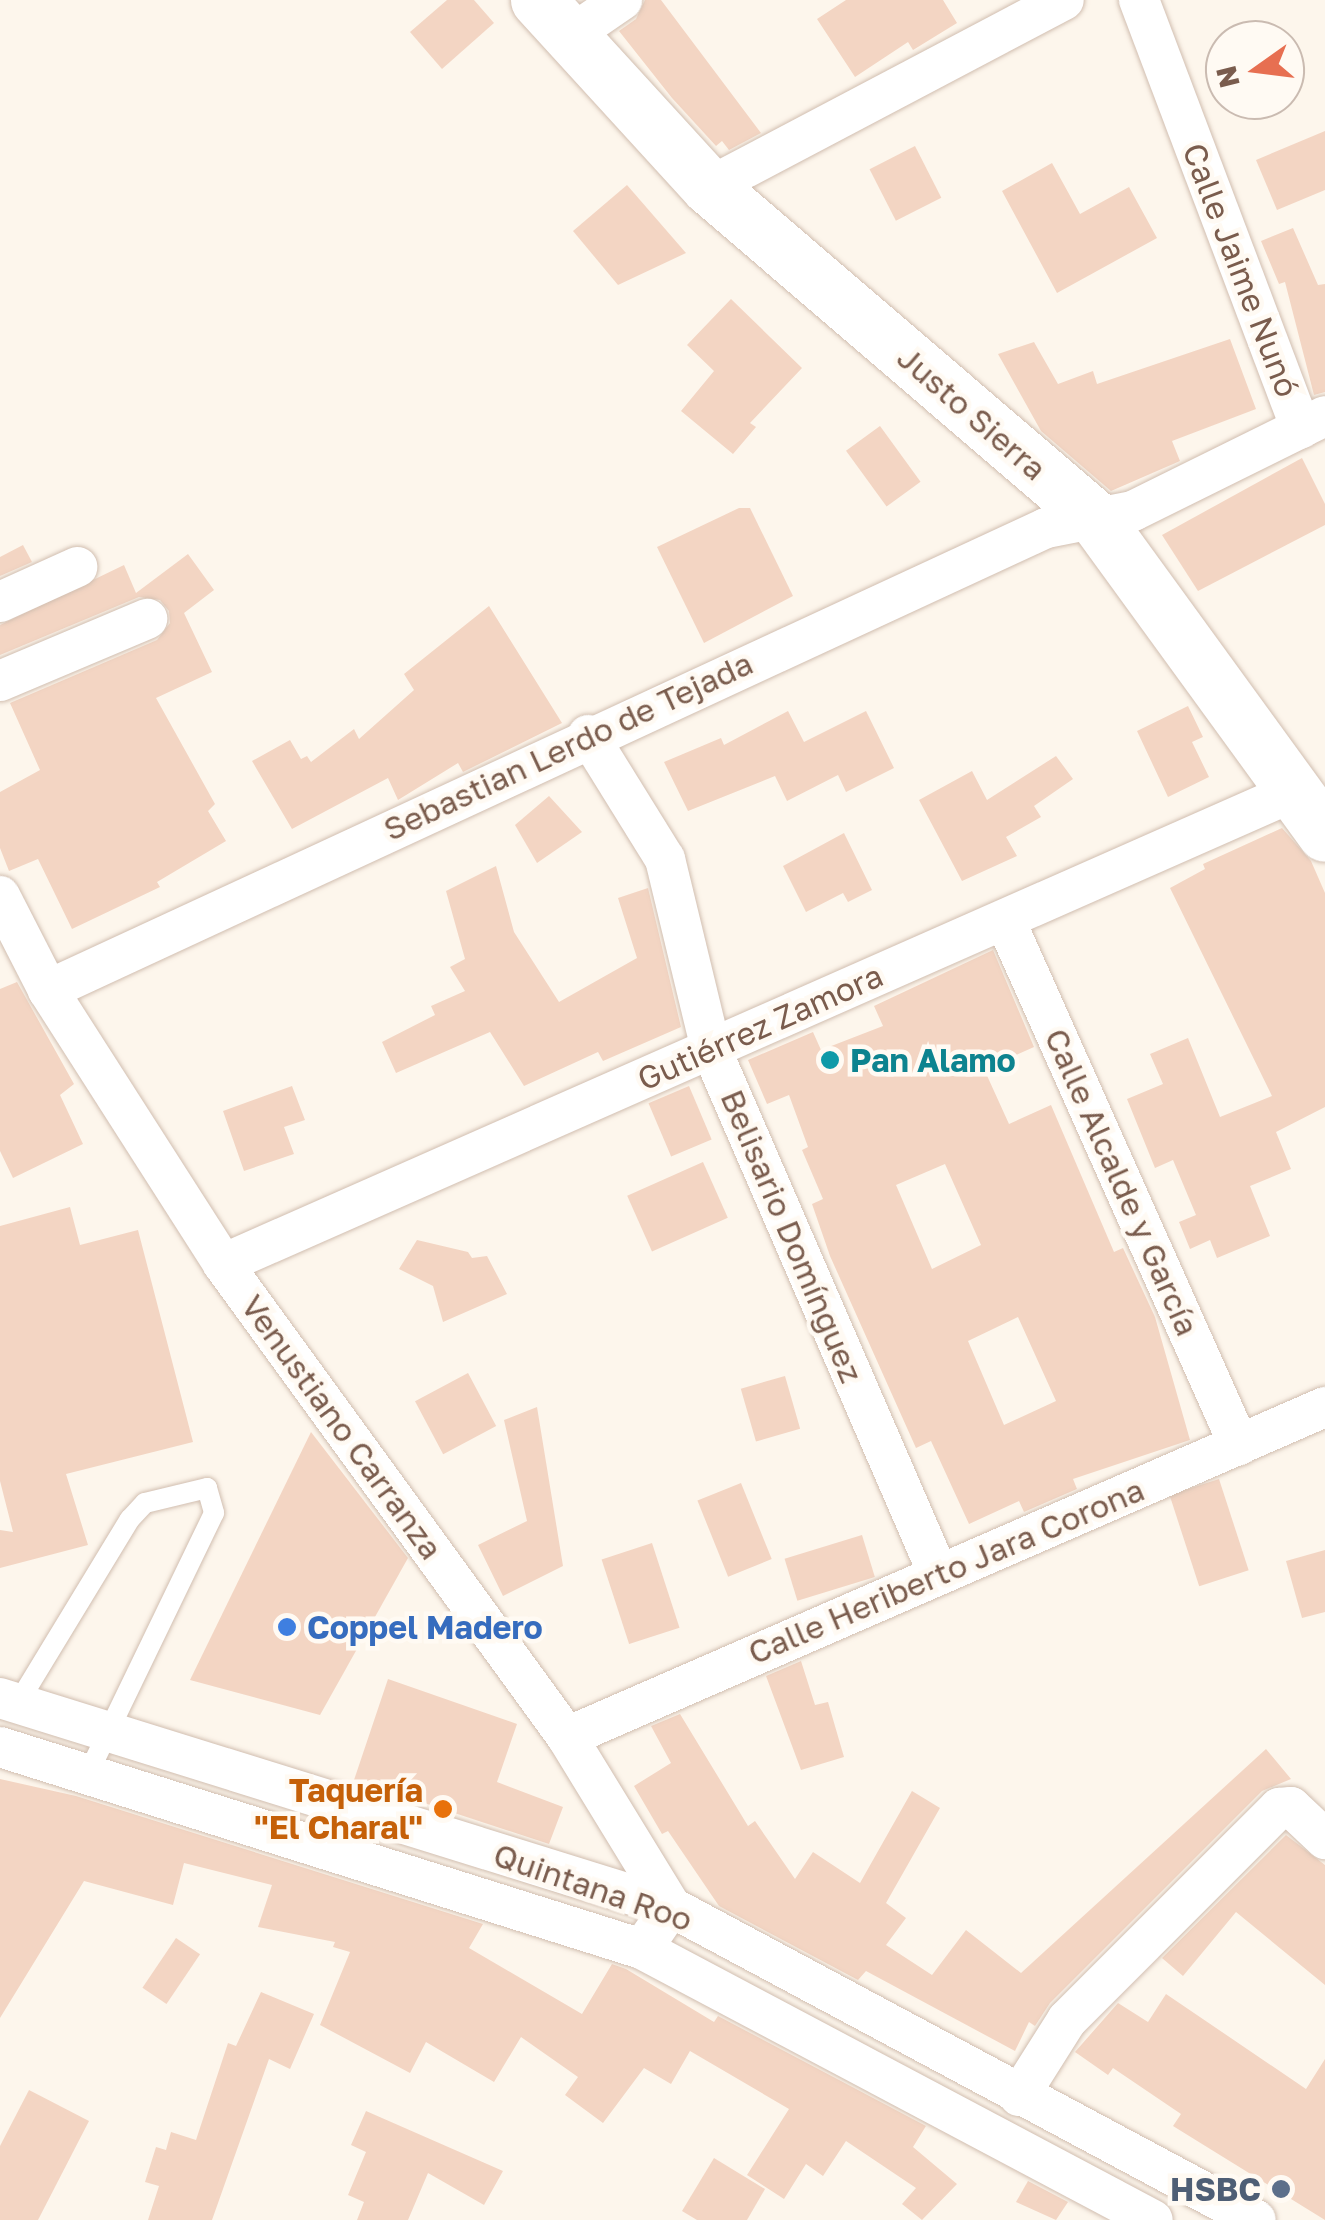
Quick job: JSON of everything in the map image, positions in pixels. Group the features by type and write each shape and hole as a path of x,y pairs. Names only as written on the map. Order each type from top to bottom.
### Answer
{"main road":[{"name":"Justo Sierra","path":"555,18 709,186 1096,519 1311,812"}],"street":[{"name":"Justo Sierra","path":"555,18 622,0"},
{"path":"709,186 1064,0"},
{"name":"Calle Jaime Nunó","path":"1139,0 1313,422"},
{"name":"Sebastian Lerdo de Tejada","path":"48,990 588,735 1046,528 1133,511 1313,422"},
{"path":"0,602 77,567"},
{"path":"0,681 146,619"},
{"name":"Belisario Domínguez","path":"588,735 665,859 711,1049 937,1571"},
{"name":"Gutiérrez Zamora","path":"223,1264 1004,920 1311,812"},
{"name":"Venustiano Carranza","path":"0,896 48,990 223,1264 567,1737 671,1907"},
{"name":"Calle Alcalde y García","path":"1004,920 1239,1444"},
{"name":"Calle Heriberto Jara Corona","path":"567,1737 937,1571 1325,1407"},
{"name":"Quintana Roo","path":"9,1701 671,1907 1256,2220"},
{"name":"Quintana Roo","path":"0,1747 642,1949 1153,2220"},
{"path":"1019,2096 1067,2020 1279,1808 1291,1807 1325,1839"},
{"path":"642,1949 671,1907"}],"lane":[{"path":"9,1701 144,1503 208,1488 214,1513 88,1772"}],"building":[{"path":"447,0 474,0 494,23 442,69 410,32"},
{"path":"645,0 661,0 761,133 729,150 722,141 716,146 672,98 619,31 636,19"},
{"path":"846,0 943,0 957,23 913,50 908,42 855,77 817,19"},
{"path":"1325,131 1325,190 1277,210 1256,160"},
{"path":"915,146 941,198 896,221 870,169"},
{"path":"1052,163 1080,214 1129,187 1157,238 1057,293 1002,191"},
{"path":"627,185 686,253 618,285 573,231"},
{"path":"1293,228 1318,285 1325,284 1325,392 1314,395 1285,282 1279,284 1261,241"},
{"path":"731,299 802,368 750,423 756,427 733,454 681,411 714,371 687,345"},
{"path":"1230,339 1256,409 1172,441 1180,461 1111,491 1041,431 998,354 1034,342 1058,384 1093,371 1097,384"},
{"path":"880,426 921,482 887,507 846,451"},
{"path":"1302,458 1325,504 1325,525 1198,591 1162,535"},
{"path":"739,508 750,508 793,596 704,643 657,547"},
{"path":"23,545 32,562 0,576 0,557"},
{"path":"188,554 214,590 184,613 212,672 156,698 215,804 208,811 226,841 157,882 160,887 72,929 38,859 9,871 0,848 0,792 40,770 10,703 157,640 170,623 169,611 160,600 139,597 0,655 0,625 124,565 136,593"},
{"path":"489,606 562,723 463,772 458,763 398,800 388,778 292,829 252,761 290,740 301,759 307,756 311,762 354,729 359,739 414,690 404,674"},
{"path":"1188,706 1203,737 1192,742 1209,777 1168,797 1137,731"},
{"path":"788,711 804,742 866,711 894,768 846,792 838,775 787,801 775,776 688,811 664,762 721,738 724,745"},
{"path":"1056,756 1073,779 1034,806 1041,817 1006,837 1017,856 962,881 919,800 972,771 987,800"},
{"path":"549,796 582,832 537,863 515,825"},
{"path":"1282,828 1311,861 1325,893 1325,1107 1276,1132 1291,1169 1250,1186 1270,1236 1217,1258 1210,1240 1190,1249 1179,1222 1196,1215 1173,1160 1155,1168 1127,1099 1163,1084 1150,1054 1188,1038 1220,1117 1272,1096 1170,888 1205,869 1203,864"},
{"path":"844,833 872,890 848,902 843,893 806,912 783,866"},
{"path":"496,866 514,932 559,1002 637,958 618,898 648,888 681,1027 603,1061 598,1052 524,1086 490,1032 396,1073 382,1042 435,1015 431,1006 465,991 450,967 465,959 446,891"},
{"path":"993,950 1034,1047 984,1069 1009,1124 1051,1105 1114,1252 1123,1248 1155,1317 1190,1440 1073,1479 1077,1489 1024,1512 1019,1501 969,1524 931,1441 916,1448 830,1256 812,1204 823,1199 802,1150 808,1147 789,1095 767,1104 748,1060 813,1032 821,1050 883,1026 874,1006","holes":["945,1164 981,1245 932,1269 896,1185","1018,1317 1056,1401 1004,1425 968,1341"]},
{"path":"17,982 74,1084 60,1095 83,1144 13,1178 0,1151 0,989"},
{"path":"292,1086 305,1120 284,1127 294,1154 244,1171 223,1111"},
{"path":"689,1086 712,1139 671,1157 648,1103"},
{"path":"703,1162 728,1218 652,1251 627,1196"},
{"path":"70,1207 80,1245 138,1230 193,1442 66,1474 88,1545 0,1568 0,1530 13,1532 0,1481 0,1226"},
{"path":"417,1240 468,1252 472,1258 487,1256 507,1294 443,1322 433,1286 399,1269"},
{"path":"468,1373 496,1426 443,1454 415,1401"},
{"path":"785,1376 800,1429 756,1442 741,1389"},
{"path":"537,1407 563,1566 503,1596 478,1545 527,1521 504,1420"},
{"path":"311,1432 408,1558 320,1715 190,1680"},
{"path":"1219,1479 1249,1570 1199,1586 1170,1495"},
{"path":"741,1483 772,1559 728,1577 697,1501"},
{"path":"862,1535 875,1577 797,1601 785,1559"},
{"path":"652,1543 680,1628 629,1644 602,1559"},
{"path":"1325,1550 1325,1612 1302,1618 1286,1561"},
{"path":"801,1661 815,1705 828,1702 844,1757 801,1770 766,1676"},
{"path":"388,1679 517,1724 497,1782 563,1807 549,1844 354,1780"},
{"path":"680,1714 748,1826 755,1821 795,1879 813,1852 860,1883 912,1791 940,1808 886,1903 906,1918 886,1945 932,1975 966,1930 1021,1973 1266,1749 1291,1779 1262,1791 1050,2003 1035,2026 1029,2022 1015,2051 866,1971 858,1980 719,1906 668,1831 662,1834 634,1786 671,1763 651,1726"},
{"path":"0,1779 76,1796 483,1924 469,1948 582,2014 612,1964 626,1969 714,2022 718,2016 926,2126 913,2147 957,2184 922,2220 902,2204 916,2188 846,2141 823,2176 806,2164 784,2199 747,2175 789,2109 690,2051 671,2084 644,2068 603,2123 565,2095 578,2077 521,2037 494,2082 426,2042 410,2073 320,2025 350,1952 333,1947 335,1942 258,1927 272,1885 184,1863 173,1905 84,1881 0,2018"},
{"path":"1286,1835 1325,1865 1325,1985 1236,1912 1183,1976 1162,1958"},
{"path":"176,1938 200,1954 166,2004 142,1988"},
{"path":"261,1992 314,2014 290,2069 269,2059 212,2220 148,2220 159,2186 145,2182 156,2147 166,2150 171,2132 196,2140 228,2043 236,2046"},
{"path":"1166,1994 1306,2089 1325,2059 1325,2220 1173,2126 1181,2114 1113,2068 1108,2075 1075,2052 1118,2003 1148,2022"},
{"path":"29,2090 89,2121 38,2220 0,2220 0,2146"},
{"path":"366,2111 503,2171 484,2205 428,2173 408,2220 357,2220 364,2202 348,2195 366,2152 351,2145"},
{"path":"714,2158 765,2189 747,2220 697,2220 682,2211"},
{"path":"1028,2181 1068,2202 1056,2220 1016,2202"}],"place":[{"name":"Pan Alamo","path":"830,1060"},
{"name":"Coppel Madero","path":"287,1627"},
{"name":"Taquería \"El Charal\"","path":"443,1809"},
{"name":"HSBC","path":"1281,2189"}]}
